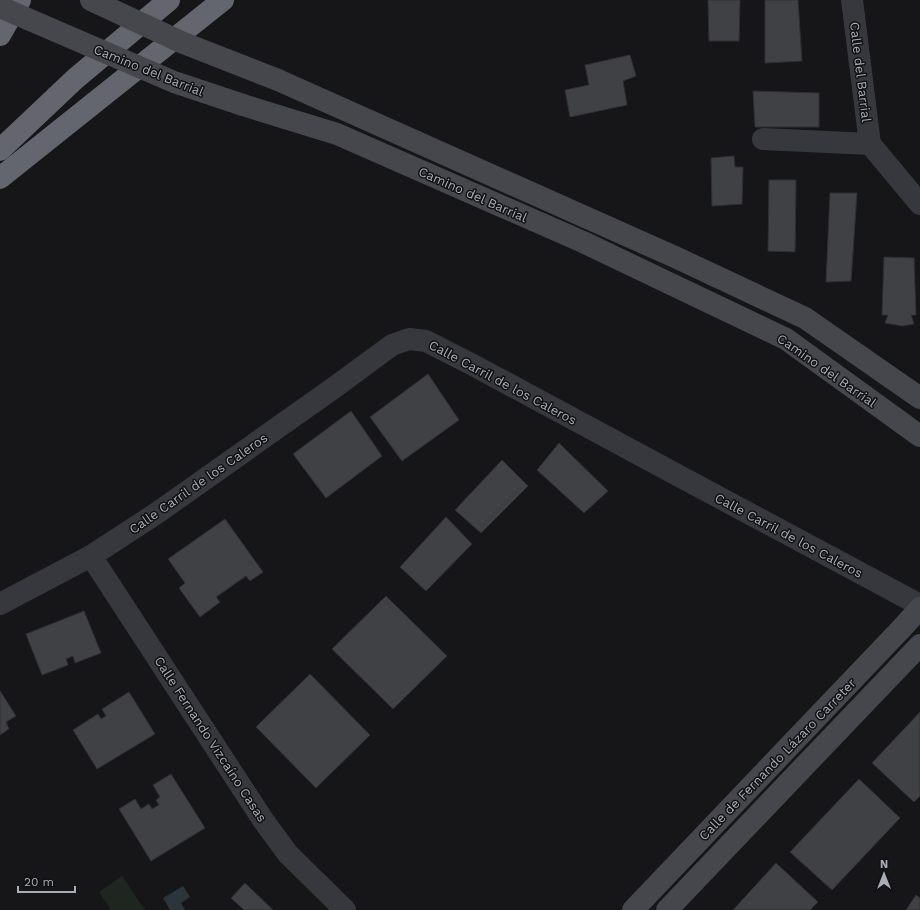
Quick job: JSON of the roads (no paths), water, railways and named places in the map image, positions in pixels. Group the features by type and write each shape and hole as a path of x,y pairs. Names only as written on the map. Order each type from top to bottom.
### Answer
{"highway":[{"path":"0,35 20,0"},
{"path":"0,150 75,79 169,0"},
{"path":"0,178 223,0"}],"main road":[{"name":"Camino del Barrial","path":"91,0 182,42 278,80 675,257 805,318 920,398"},
{"name":"Camino del Barrial","path":"0,7 174,82 337,134 583,242 786,339 920,436"},
{"name":"Calle de Fernando Lázaro Carreter","path":"633,910 920,608"},
{"name":"Calle de Fernando Lázaro Carreter","path":"667,910 920,645"}],"street":[{"name":"Calle del Barrial","path":"852,0 870,144"},
{"path":"763,139 870,144 920,204"},
{"name":"Calle Carril de los Caleros","path":"0,604 91,556 157,513 392,345 409,340 426,341 473,365 920,605"},
{"name":"Calle Fernando Vizcaíno Casas","path":"91,556 263,820 288,854 345,910"}]}
